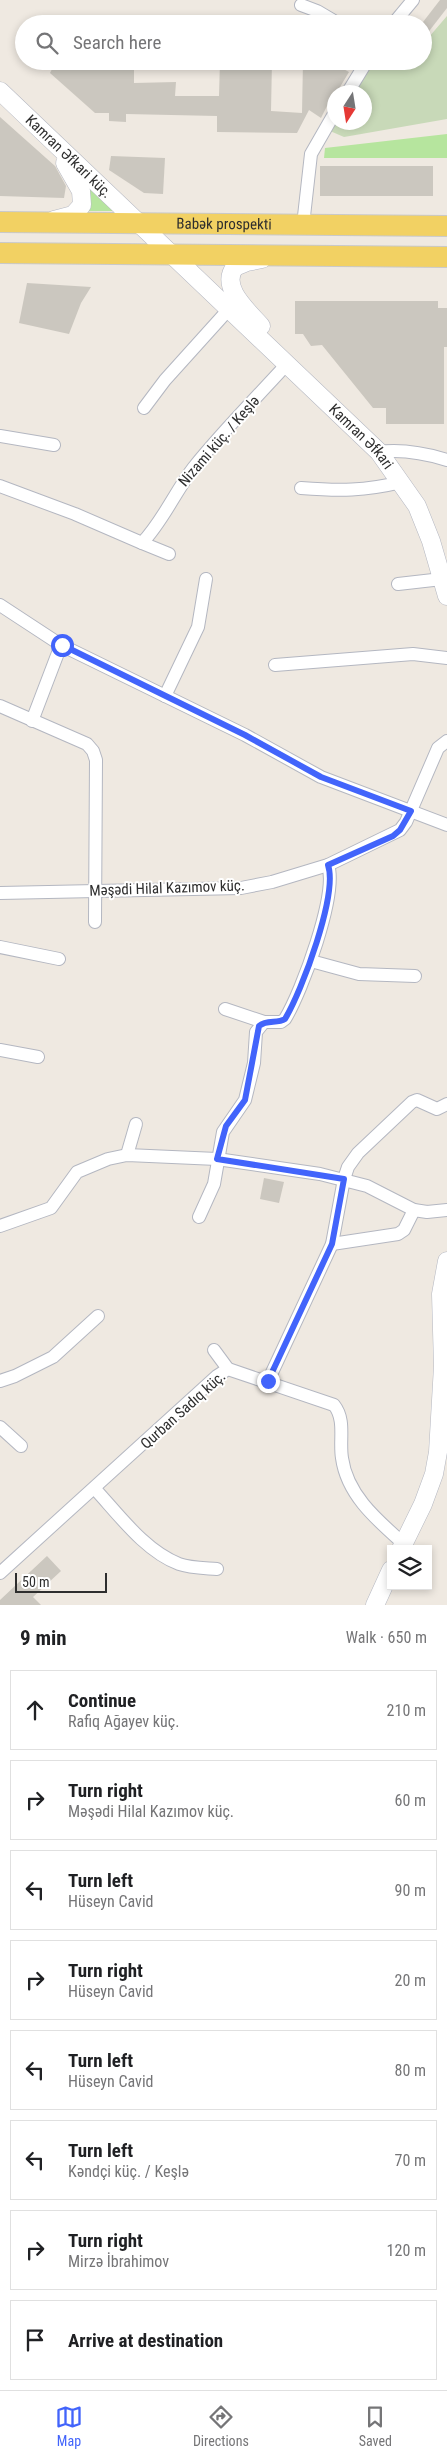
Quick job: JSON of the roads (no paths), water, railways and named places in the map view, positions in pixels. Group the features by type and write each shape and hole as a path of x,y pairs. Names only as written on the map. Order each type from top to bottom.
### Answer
{"main road":[{"name":"Babək prospekti","path":"0,222 447,226"},
{"name":"Babək prospekti","path":"0,253 447,257"}],"street":[{"path":"400,15 413,0"},
{"path":"301,5 324,15"},
{"path":"352,85 361,70"},
{"name":"Kamran Əfkari küç.","path":"0,91 171,254"},
{"path":"303,225 311,154 327,126"},
{"path":"38,222 68,218 79,210 82,205 81,191 77,181 50,140"},
{"name":"Kamran Əfkari","path":"171,254 379,452 402,482 422,516 445,587"},
{"path":"270,350 266,334 234,292 230,278 232,271 241,264 285,255"},
{"path":"144,408 165,380 229,309"},
{"name":"Nizami küç. / Keşlə","path":"142,543 154,530 175,493 194,467 286,365"},
{"path":"0,436 54,446"},
{"path":"379,452 398,450 447,460"},
{"path":"301,488 350,491 370,490 402,482"},
{"path":"0,486 75,514 169,554"},
{"path":"165,696 190,648 198,627 206,579"},
{"path":"398,584 445,587"},
{"path":"0,605 62,645 321,777 447,825"},
{"path":"32,721 62,645"},
{"path":"275,665 396,654 447,658"},
{"path":"0,706 87,744 93,751 96,760 97,826 94,890 95,922"},
{"name":"Məşədi Hilal Kazımov küç.","path":"0,893 241,888 272,882 328,865 393,836 400,830 411,811 438,748 447,741"},
{"path":"225,1009 264,1022 281,1022 285,1019 311,961 331,884 328,865"},
{"path":"0,947 59,960"},
{"path":"311,961 359,974 415,976"},
{"path":"199,1217 214,1184 217,1159 226,1126 245,1100 254,1063 256,1032 264,1022"},
{"path":"0,1050 38,1058"},
{"path":"268,1381 332,1244 348,1167 358,1154 412,1102 417,1100 437,1109 447,1104"},
{"path":"127,1155 136,1124"},
{"path":"0,1226 51,1208 77,1172 108,1158 127,1155 217,1159 344,1179 367,1186 414,1210 427,1212 447,1210"},
{"path":"332,1244 398,1234 404,1230 414,1210"},
{"path":"402,1545 426,1497 443,1452 443,1366 440,1294 447,1261"},
{"path":"0,1381 15,1376 54,1357 98,1316"},
{"path":"214,1350 228,1369"},
{"name":"Qurban Sadıq küç.","path":"0,1573 95,1489 217,1376 228,1369 268,1381 334,1405 339,1412 341,1456 350,1485 366,1509 401,1545"},
{"path":"0,1427 21,1446"},
{"path":"95,1489 163,1557 181,1565 217,1569"},
{"path":"375,1605 387,1579"}]}
